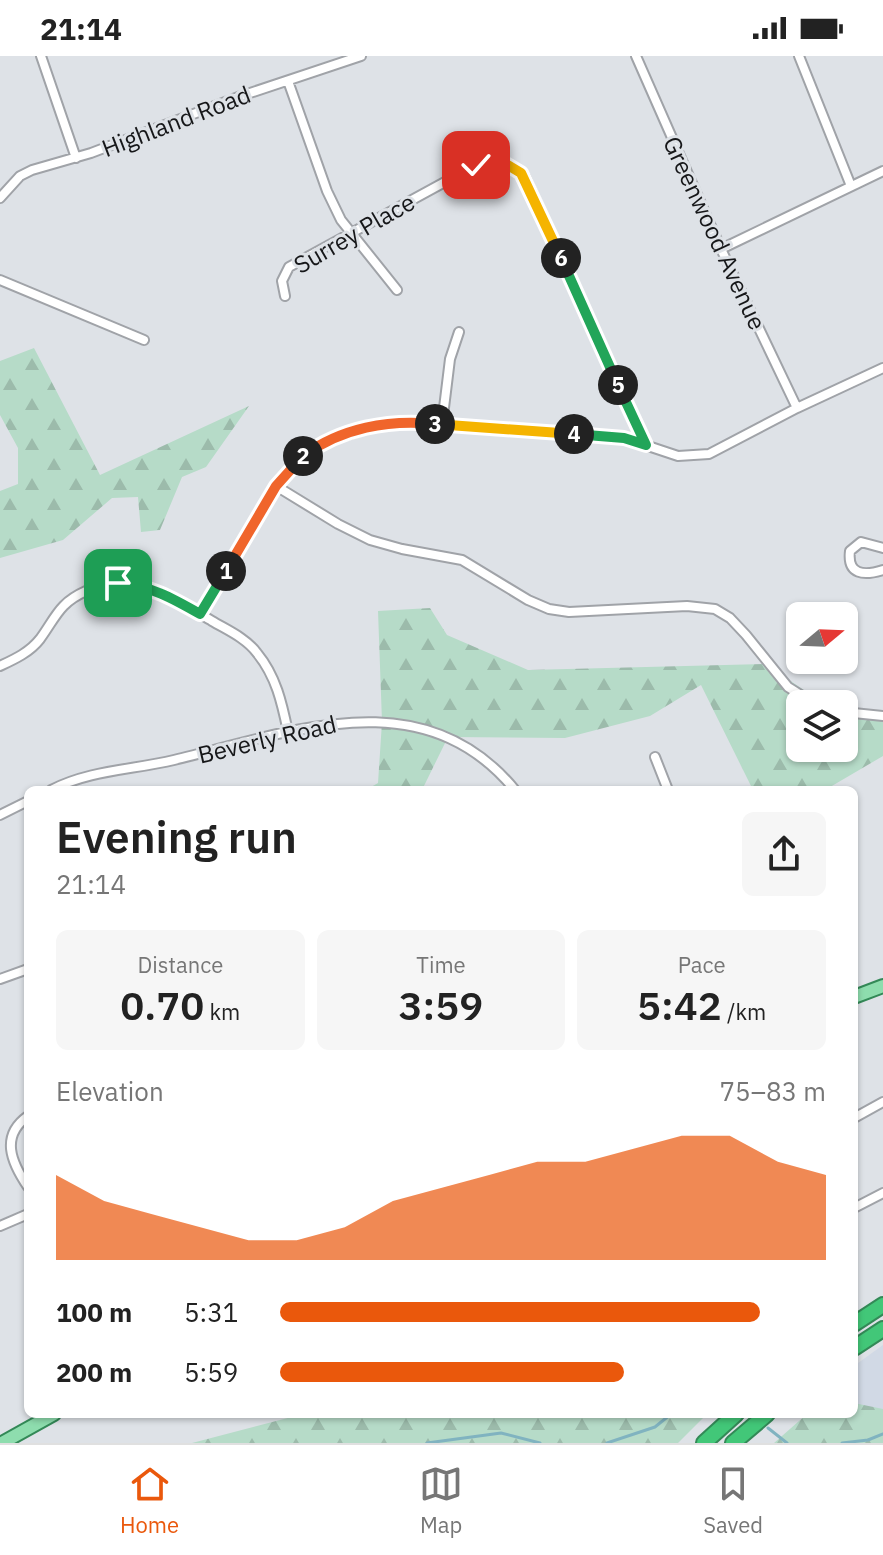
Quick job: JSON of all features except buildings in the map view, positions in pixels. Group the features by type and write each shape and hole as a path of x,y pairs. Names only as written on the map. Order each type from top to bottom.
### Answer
{"highway":[{"path":"858,1321 883,1305"},
{"path":"858,1345 883,1329"},
{"path":"704,1443 732,1418"},
{"path":"733,1443 762,1418"}],"main road":[{"path":"858,995 883,986"},
{"path":"2,1443 47,1418"}],"street":[{"path":"41,56 76,158"},
{"name":"Highland Road","path":"0,198 20,176 225,101 361,56"},
{"name":"Greenwood Avenue","path":"636,56 721,249 797,408"},
{"path":"801,57 851,186"},
{"path":"288,81 327,191 341,220 397,290"},
{"name":"Surrey Place","path":"285,296 282,281 289,267 351,232 476,165 497,162 515,168 525,177 646,445"},
{"path":"721,249 883,171"},
{"path":"0,280 144,340"},
{"path":"442,424 450,359 459,332"},
{"path":"200,614 276,486 301,457 333,439 370,426 397,421 624,438 678,456 709,454 883,368"},
{"path":"276,486 370,540 462,560 528,600 549,609 569,612 698,606 715,609 730,618 793,690"},
{"path":"883,548 861,542 850,551 849,557 851,568 857,573 883,570"},
{"path":"0,666 20,657 36,643 54,614 67,601 98,587 118,583 149,588 200,614 258,653 277,685 288,732"},
{"path":"858,713 883,716"},
{"name":"Beverly Road","path":"62,786 99,772 146,767 288,732 349,721 378,721 415,727 460,744 511,786"},
{"path":"655,757 666,786"},
{"path":"0,815 24,803"},
{"path":"0,979 24,970"},
{"path":"858,1116 883,1102"},
{"path":"24,1119 15,1127 8,1142 11,1157 24,1180"},
{"path":"858,1206 883,1193"},
{"path":"0,1226 24,1216"}],"shaded area":[{"path":"883,1345 883,1428 858,1416 858,1363"}],"green space":[{"path":"34,348 100,475 249,406 206,467 182,477 160,530 141,532 138,497 112,498 63,540 0,558 0,491 18,484 18,448 0,415 0,361"},
{"path":"430,608 447,635 528,670 766,664 804,690 786,690 786,762 858,762 858,714 883,717 883,756 832,786 751,786 701,685 650,716 565,738 448,737 424,786 373,786 378,783 382,722 378,611"},
{"path":"858,1404 883,1409 883,1443 774,1443 802,1418 858,1418"},
{"path":"288,1418 703,1418 678,1443 192,1443"}],"waterway":[{"path":"607,1443 655,1427 666,1418"},
{"path":"768,1428 787,1443"},
{"path":"427,1443 501,1433 540,1443"},
{"path":"842,1443 868,1440 883,1434"}],"route":[{"path":"118,583 161,591 200,614 276,486 291,467 321,444 370,426 397,421 421,422 624,438 646,445 525,177 506,164 476,165"}]}
